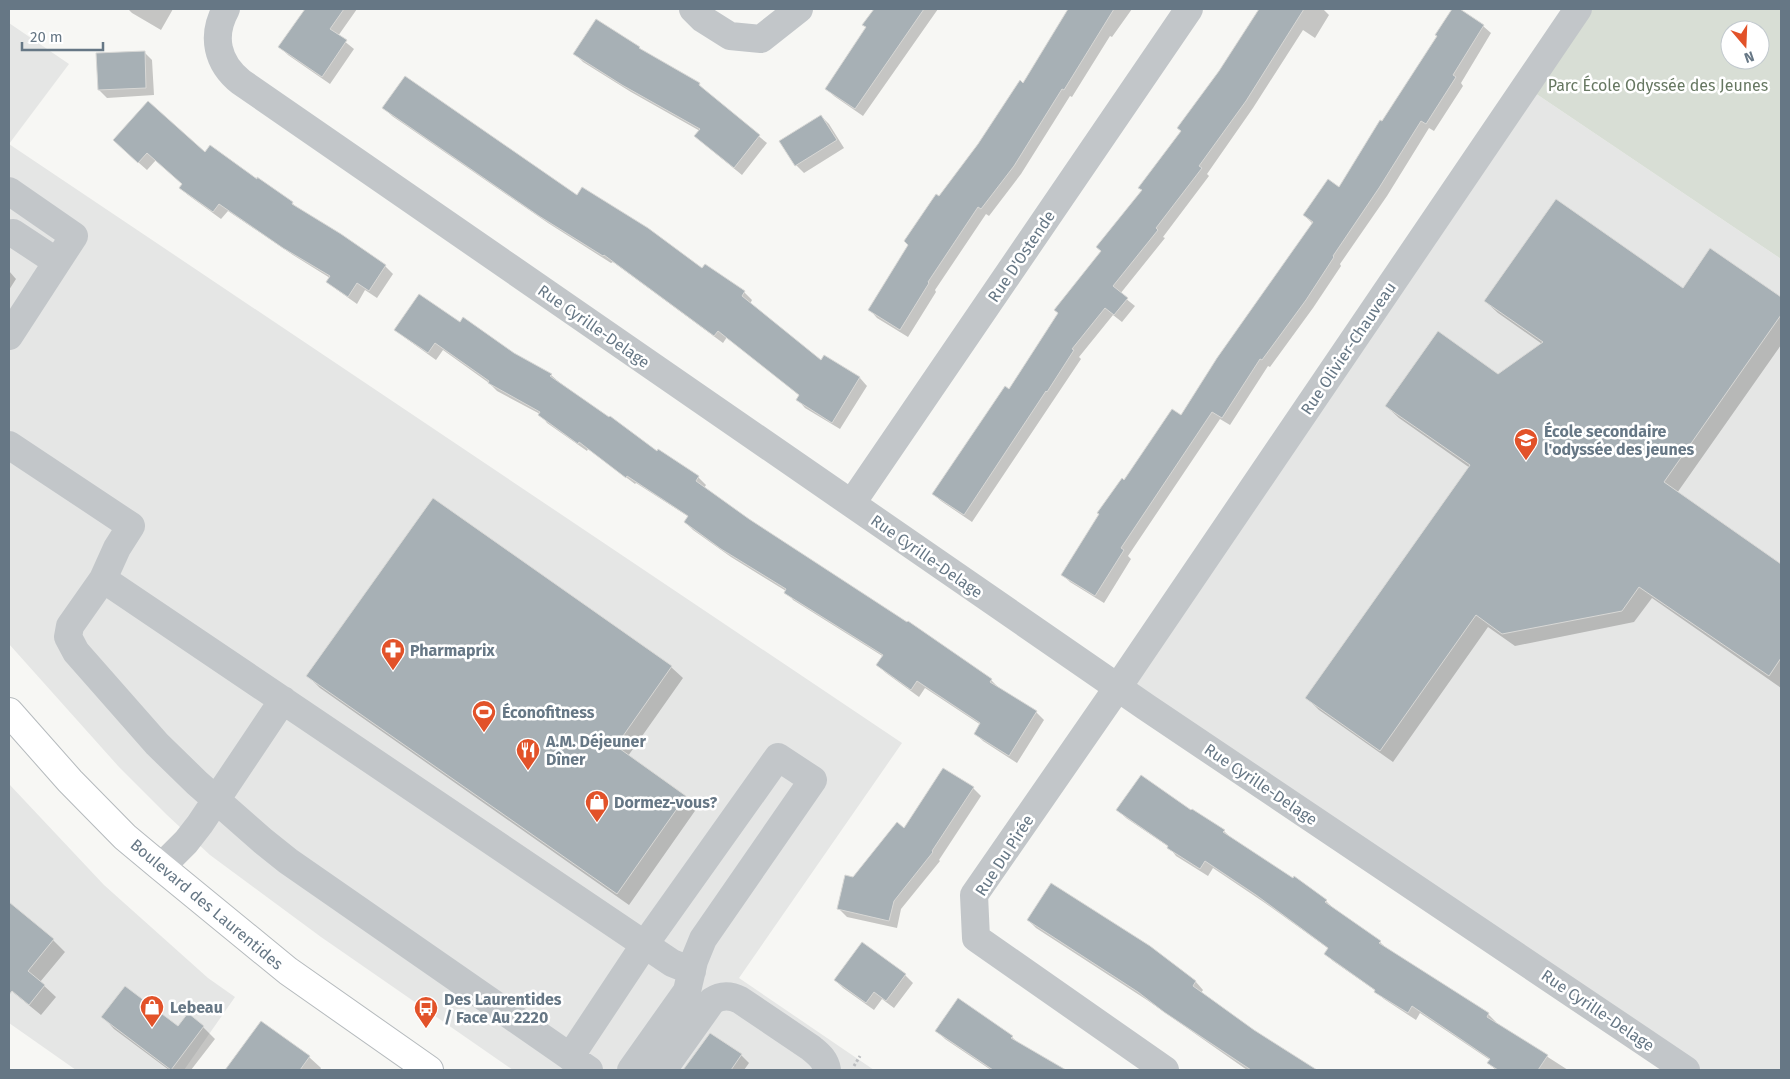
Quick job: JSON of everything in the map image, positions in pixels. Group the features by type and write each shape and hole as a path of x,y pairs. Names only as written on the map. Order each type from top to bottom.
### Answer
{"main road":[{"name":"Boulevard des Laurentides","path":"9,712 70,781 125,837 160,867 288,971 429,1070"}],"street":[{"name":"Rue Cyrille-Delage","path":"226,9 218,28 218,45 223,62 234,77 1118,687 1686,1070"},
{"path":"693,9 703,19 730,36 761,39 799,9"},
{"name":"Rue D'Ostende","path":"852,503 1190,9"},
{"name":"Rue Olivier-Chauveau","path":"1118,687 1578,9"},
{"path":"9,191 74,236 9,336"},
{"path":"10,231 57,262"},
{"path":"9,445 131,526 117,548 103,578 70,626 68,632 69,642 157,744 215,799 288,861 580,1063 645,944 778,757 813,780 703,939 687,991 631,1070"},
{"path":"103,578 672,963 692,971"},
{"name":"Rue Du Pirée","path":"1118,687 974,895 976,938 1165,1070"},
{"path":"160,867 186,842 283,700"},
{"path":"663,1070 712,1001 729,996 740,1000 811,1048 822,1057 827,1070"}],"shaded area":[{"path":"9,23 69,64 9,144"},
{"name":"École secondaire l'odyssée des jeunes","path":"1526,87 1781,259 1781,1070 1686,1070 1118,687"},
{"path":"9,144 902,743 739,978 874,1070 513,1070 321,937 210,855 119,767 9,644"},
{"path":"9,784 104,885 208,978 235,997 184,1070 76,1070 9,1023"}],"green space":[{"name":"Parc École Odyssée des Jeunes","path":"1584,9 1781,9 1781,259 1526,87"}],"building":[{"path":"305,9 344,9 330,29 347,40 322,77 278,47"},
{"path":"874,9 924,9 855,109 825,89 866,27 862,25"},
{"path":"1068,9 1114,9 1014,166 981,209 978,207 928,282 900,330 868,310 908,245 904,241 936,194 939,196 978,144 1020,80 1023,83"},
{"path":"1259,9 1304,9 1246,101 1199,166 1202,168 1156,228 1158,230 1113,286 1128,298 1114,315 1105,308 1072,349 1074,350 1047,392 964,515 932,494 1005,386 1009,389 1058,313 1054,310 1101,251 1096,247 1142,190 1138,188 1181,131 1177,128 1219,71"},
{"path":"1452,9 1460,9 1484,25 1453,75 1456,77 1426,124 1421,121 1306,300 1262,360 1260,359 1222,418 1212,412 1121,548 1124,550 1095,596 1061,575 1099,514 1097,513 1122,478 1124,480 1172,409 1181,415 1217,358 1313,222 1303,215 1328,179 1339,187 1380,120 1382,121 1437,36 1435,35"},
{"path":"596,19 639,48 700,83 699,85 760,135 734,168 694,136 700,129 622,85 573,54"},
{"path":"145,51 146,88 98,90 96,53"},
{"path":"405,76 577,195 582,187 648,228 702,268 705,264 745,291 742,296 821,360 824,355 860,377 832,423 796,400 799,395 718,331 714,336 604,255 539,216 382,108"},
{"path":"148,101 205,152 210,145 293,202 292,204 341,234 386,265 369,291 357,283 348,297 326,282 330,276 283,248 219,204 213,212 179,188 182,184 147,153 138,163 113,140"},
{"path":"821,115 837,140 795,166 779,141"},
{"path":"1556,199 1683,288 1710,248 1781,297 1781,315 1664,482 1781,564 1781,658 1769,676 1639,587 1622,611 1502,634 1476,615 1380,751 1305,698 1470,465 1385,406 1438,331 1498,374 1543,342 1484,301"},
{"path":"419,294 460,322 463,317 514,353 552,374 550,376 610,416 657,451 658,449 699,476 696,481 749,519 908,621 992,679 990,682 1037,711 1009,756 974,734 980,723 917,681 911,690 876,665 883,655 784,593 786,589 721,549 684,522 688,516 627,476 626,478 579,442 578,444 538,415 540,412 488,383 489,381 435,343 428,353 394,330"},
{"path":"433,498 672,666 616,746 686,796 617,894 306,676"},
{"path":"943,768 974,787 933,852 894,901 889,921 837,909 845,875 853,877 897,822 904,828"},
{"path":"1141,775 1191,810 1225,830 1223,832 1293,878 1294,876 1327,900 1325,902 1381,941 1379,943 1489,1013 1487,1017 1548,1055 1538,1070 1498,1070 1487,1063 1490,1059 1412,1006 1408,1013 1374,992 1375,990 1324,954 1328,948 1256,895 1205,861 1200,869 1167,848 1168,846 1116,810"},
{"path":"1051,883 1150,946 1196,981 1193,986 1254,1030 1317,1070 1251,1070 1164,1012 1138,992 1027,920"},
{"path":"9,902 54,939 28,971 45,985 29,1005 12,991 9,995"},
{"path":"862,942 906,974 886,1001 874,992 866,1003 834,980"},
{"path":"125,986 178,1026 188,1013 204,1026 171,1070 101,1017"},
{"path":"958,998 1013,1036 1011,1038 1066,1070 993,1070 935,1031"},
{"path":"261,1021 310,1056 300,1070 225,1070"},
{"path":"710,1033 742,1054 731,1070 683,1070"}],"place":[{"name":"École secondaire l'odyssée des jeunes","path":"1526,461"},
{"name":"Pharmaprix","path":"393,671"},
{"name":"Éconofitness","path":"484,733"},
{"name":"A.M. Déjeuner Dîner","path":"528,771"},
{"name":"Dormez-vous?","path":"597,823"},
{"name":"Lebeau","path":"152,1028"},
{"name":"Des Laurentides / Face Au 2220","path":"426,1029"}]}
